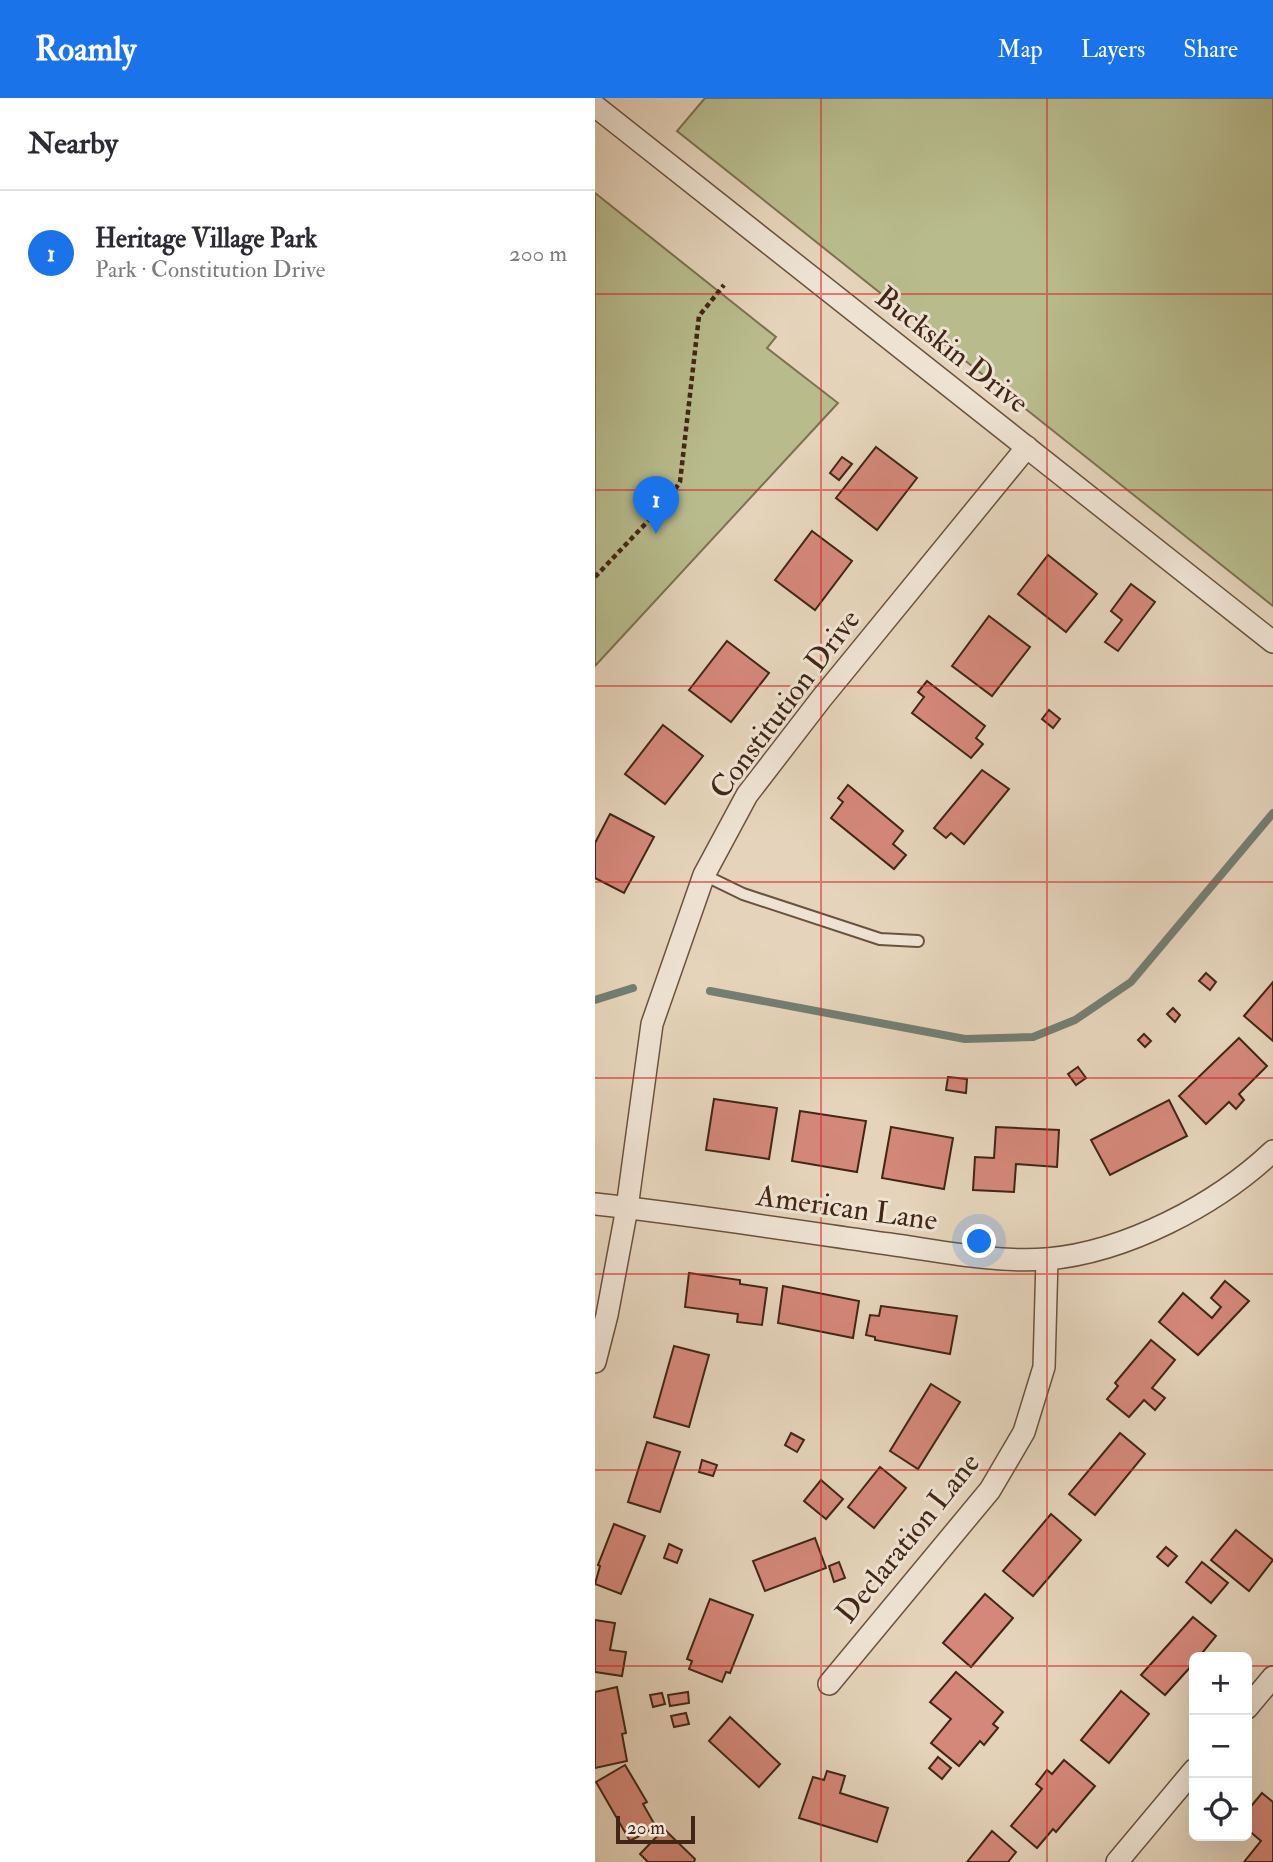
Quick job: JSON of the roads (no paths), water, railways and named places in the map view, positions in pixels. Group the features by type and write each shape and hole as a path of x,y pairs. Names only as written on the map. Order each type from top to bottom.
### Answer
{"street":[{"name":"Buckskin Drive","path":"595,106 1273,642"},
{"name":"Constitution Drive","path":"595,1362 607,1315 627,1208 652,1024 704,875 747,795 821,699 1027,447"},
{"name":"American Lane","path":"595,1204 953,1252 1047,1259 1122,1242 1180,1216 1245,1178 1273,1151"},
{"name":"Declaration Lane","path":"829,1684 990,1490 1024,1432 1044,1367 1047,1259"},
{"path":"1252,1702 1273,1677"},
{"path":"1117,1862 1189,1776"}],"lane":[{"path":"704,875 743,894 880,939 918,940"}],"waterway":[{"path":"710,991 965,1039 1033,1037 1075,1020 1131,982 1273,813"},
{"path":"595,1000 633,988"}],"place":[{"name":"Heritage Village Park","path":"656,534"}]}
